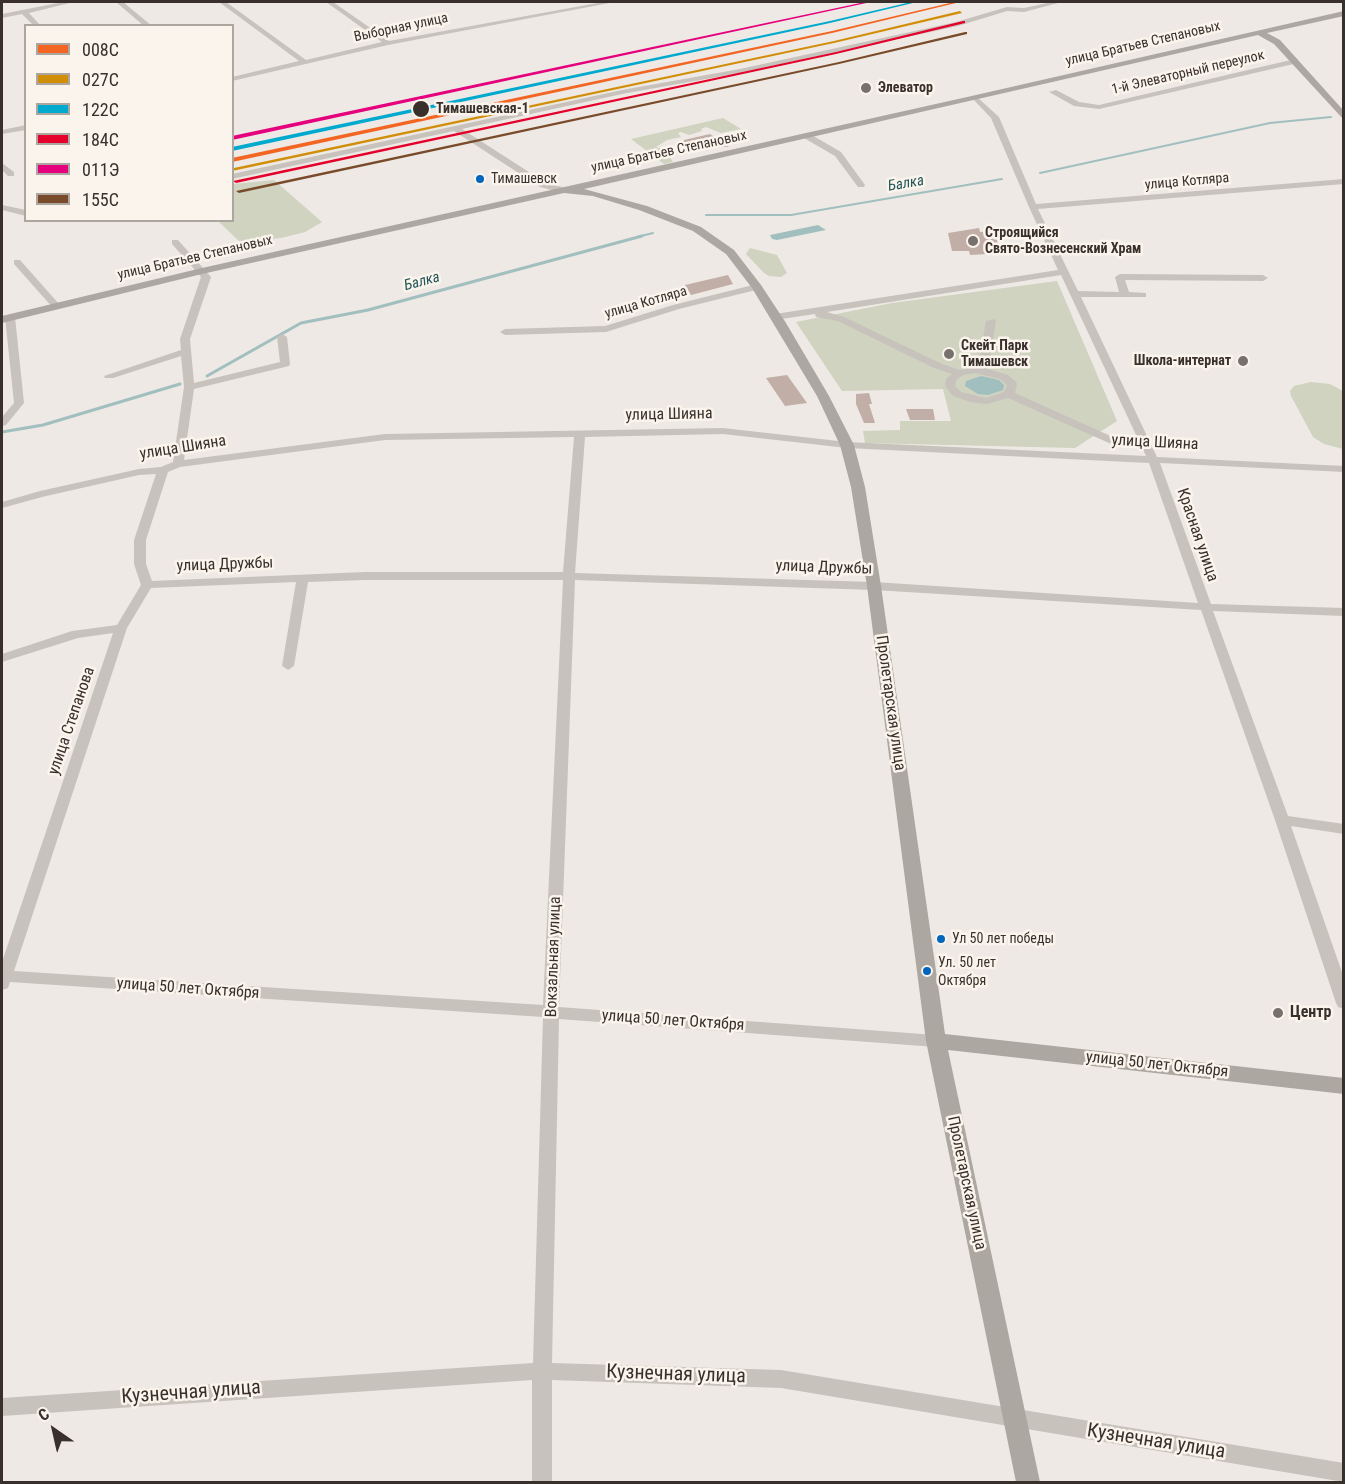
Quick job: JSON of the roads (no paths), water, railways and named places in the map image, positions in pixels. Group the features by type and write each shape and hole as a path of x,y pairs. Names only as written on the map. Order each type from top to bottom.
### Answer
{"main road":[{"name":"улица Братьев Степановых","path":"6,318 202,271 636,175 1344,13"},
{"path":"1260,33 1272,38 1344,117"},
{"path":"636,175 626,180 622,189 626,196 643,208"},
{"name":"Пролетарская улица","path":"563,190 603,195 697,229 720,244 739,261 823,396 847,445 858,487 874,586 936,1041 1028,1482"},
{"name":"улица 50 лет Октября","path":"936,1041 1344,1086"}],"street":[{"path":"2,16 71,2"},
{"path":"119,2 146,24"},
{"path":"222,2 305,62"},
{"path":"329,2 388,43"},
{"name":"Выборная улица","path":"234,79 388,43 612,2"},
{"path":"234,177 457,130 622,92 740,70 958,24 1007,9 1024,10 1059,2"},
{"path":"23,12 36,24"},
{"name":"1-й Элеваторный переулок","path":"1053,92 1077,104 1099,107 1295,61"},
{"name":"Красная улица","path":"976,98 995,117 1033,207 1153,459 1282,820 1344,1003"},
{"path":"2,130 24,127"},
{"name":"Пролетарская улица","path":"457,130 543,185 563,190"},
{"path":"807,136 838,154 861,185"},
{"path":"2,166 11,174"},
{"name":"улица Котляра","path":"1033,207 1344,181"},
{"path":"2,208 24,213"},
{"path":"175,242 206,277 185,339 189,387 178,464"},
{"path":"17,262 56,306"},
{"path":"777,320 1064,272"},
{"path":"1125,295 1120,277 1263,278"},
{"name":"улица Котляра","path":"505,332 606,329 676,307 757,287"},
{"path":"1074,294 1143,295"},
{"path":"777,320 825,314 841,319 938,366 960,373 982,371 1004,377 1012,384 1005,396"},
{"path":"2,423 19,403 6,318"},
{"path":"982,371 991,321"},
{"path":"189,387 285,364 282,338"},
{"path":"109,376 187,351"},
{"path":"960,373 951,379 950,386 957,394 970,399 987,401 1005,396 1113,441 1143,440"},
{"path":"1005,396 1094,439 1125,449 1127,458"},
{"name":"улица Шияна","path":"2,505 139,472 163,470 178,464 385,436 723,431 847,445 1344,469"},
{"name":"Вокзальная улица","path":"542,1482 542,1371 551,1012 569,576 580,433"},
{"path":"147,585 140,564 140,540 163,470"},
{"name":"улица Дружбы","path":"147,585 365,576 569,576 874,586 1205,607 1344,612"},
{"path":"288,666 303,578"},
{"name":"улица Степанова","path":"2,980 121,628 147,585"},
{"path":"2,658 76,634 121,628"},
{"path":"1282,820 1344,829"},
{"name":"улица 50 лет Октября","path":"2,980 551,1012 936,1041"},
{"name":"Кузнечная улица","path":"2,1407 542,1371 781,1379 1344,1473"}],"water":[{"path":"818,225 826,230 777,240 772,239 770,235"},
{"path":"981,376 999,380 1004,385 1003,390 988,395 978,394 965,386 966,381"}],"waterway":[{"name":"Балка","path":"1040,173 1270,123 1331,117"},
{"name":"Балка","path":"706,215 791,215 1002,179"},
{"name":"Балка","path":"637,237 653,233"},
{"name":"Балка","path":"207,376 301,323 368,310 642,236"},
{"name":"Балка","path":"2,432 43,425 180,384"}],"place":[{"name":"Элеватор","path":"866,88"},
{"name":"Тимашевская-1","path":"421,109"},
{"name":"Тимашевск","path":"480,179"},
{"name":"Строящийся Свято-Вознесенский Храм","path":"973,241"},
{"name":"Скейт Парк Тимашевск","path":"949,354"},
{"name":"Школа-интернат","path":"1243,361"},
{"name":"Ул 50 лет победы","path":"941,939"},
{"name":"Ул. 50 лет Октября","path":"927,971"},
{"name":"Центр","path":"1278,1013"}]}
